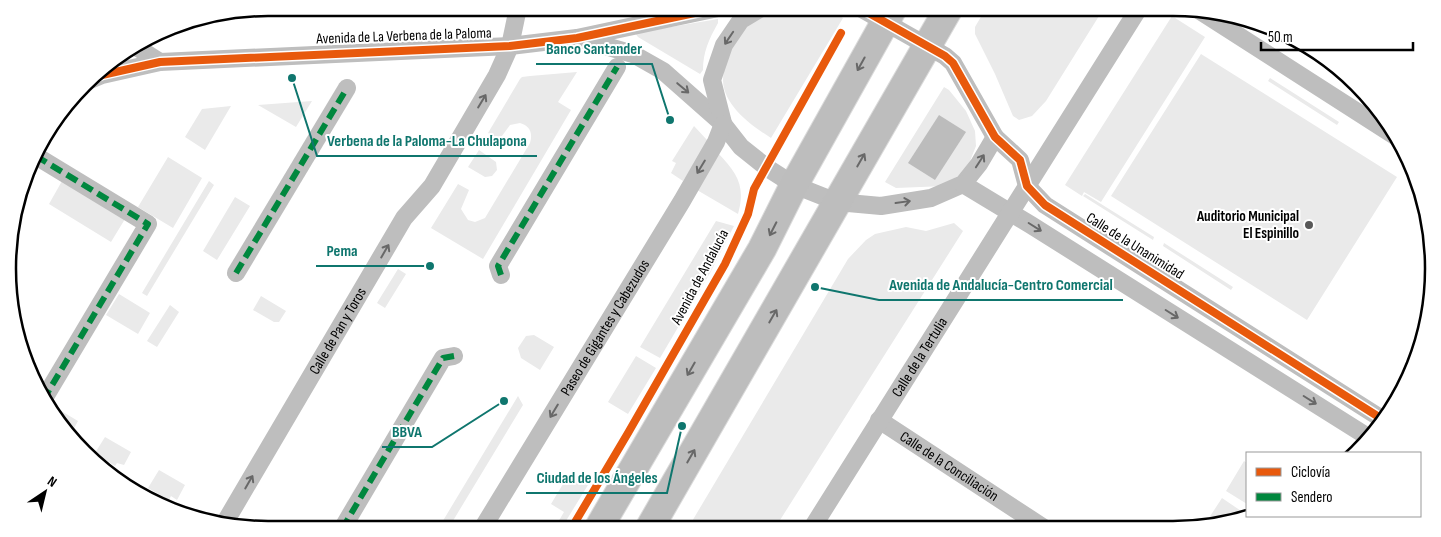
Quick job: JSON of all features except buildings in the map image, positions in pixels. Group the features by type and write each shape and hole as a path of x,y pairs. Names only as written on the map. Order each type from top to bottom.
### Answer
{"main road":[{"path":"603,521 762,250 794,185 888,16"},
{"path":"654,521 945,16"}],"street":[{"name":"Calle de Pan y Toros","path":"228,518 404,218 432,186 498,76 510,46 516,16"},
{"name":"Avenida de La Verbena de la Paloma","path":"108,74 160,62 510,46 577,38 680,16"},
{"name":"Avenida de La Verbena de la Paloma","path":"723,124 712,80 724,45 741,20 748,16"},
{"path":"890,16 928,46"},
{"name":"Calle de la Tertulia","path":"816,521 1134,16"},
{"path":"1213,19 1382,128"},
{"name":"Avenida de La Verbena de la Paloma","path":"577,38 633,54 663,71 723,124 742,146 766,167 794,185"},
{"path":"1269,42 1361,101"},
{"name":"Calle de la Unanimidad","path":"928,46 953,63 995,137 1020,160 1027,186 1045,205 1377,416"},
{"path":"142,50 160,62"},
{"path":"501,275 498,266 617,67"},
{"path":"236,273 347,88"},
{"name":"Paseo de Gigantes y Cabezudos","path":"487,521 716,142 723,124"},
{"path":"794,185 837,202 881,206 931,198 963,184 995,137"},
{"path":"41,159 148,224 48,392"},
{"path":"963,184 1363,434"},
{"path":"347,521 443,358 454,356"},
{"name":"Calle de la Conciliación","path":"879,420 1033,521"}],"shaded area":[{"path":"760,16 840,16 843,18 771,138 756,128 734,107 728,99 723,81 728,55 733,43 740,31 752,20"},
{"path":"981,16 1099,16 1046,101 1032,116 1019,120 1013,116 975,34 975,27"},
{"path":"1172,16 1205,37 1101,202 1084,192 1082,196 1065,185"},
{"path":"718,19 718,23 707,46 703,70 700,74 638,37 635,33"},
{"path":"1201,54 1397,177 1307,320 1111,196"},
{"path":"577,72 558,102 571,110 483,259 431,228 458,184 469,190 461,209 468,220 475,222 485,218 530,143 530,130 520,123 510,125 499,140 488,133 520,79 530,76"},
{"path":"1270,78 1339,122 1337,125 1268,81"},
{"path":"944,87 949,90 966,111 975,131 976,146 970,161 959,175 945,186 896,188 885,182"},
{"path":"312,101 296,127 258,105"},
{"path":"231,106 205,150 185,137 202,109"},
{"path":"939,115 966,132 935,180 908,163"},
{"path":"694,126 708,141 683,181 671,173 676,163 672,161"},
{"path":"479,150 496,162 497,170 492,176 485,177 468,167"},
{"path":"718,153 738,180 741,195 738,214 697,190"},
{"path":"168,157 202,178 173,228 138,207"},
{"path":"62,181 125,219 111,242 49,204"},
{"path":"209,181 214,185 147,296 142,293"},
{"path":"1085,194 1154,237 1153,240 1083,196"},
{"path":"235,197 250,206 217,260 203,251"},
{"path":"716,221 734,226 710,273 660,358 640,347"},
{"path":"954,223 963,231 779,521 692,521 848,259 866,240 875,234 906,227 926,231"},
{"path":"1164,243 1233,287 1231,290 1163,246"},
{"path":"398,269 406,274 385,308 377,303"},
{"path":"119,294 150,313 138,334 106,315"},
{"path":"261,296 286,311 279,322 274,322 253,310"},
{"path":"170,305 179,312 157,347 147,341"},
{"path":"534,335 554,347 540,370 521,358 518,348 526,336"},
{"path":"636,356 656,368 628,414 608,402"},
{"path":"518,396 523,405 453,521 443,521"},
{"path":"60,410 78,421 74,429"},
{"path":"105,437 131,452 124,465 117,463 115,466 96,452"},
{"path":"1244,461 1246,462 1246,503 1226,491"},
{"path":"159,470 185,485 177,500 171,496 169,500 148,488"},
{"path":"569,474 588,485 566,521 559,521 564,512 551,504"},
{"path":"1222,498 1241,511 1222,516 1209,518"}],"marked path":[{"path":"501,275 498,266 617,67"},
{"path":"236,273 347,88"},
{"path":"41,159 148,224 48,392"},
{"path":"347,521 443,358 454,356"}],"cycle path":[{"path":"108,74 160,62 510,46 577,38 680,16"},
{"path":"874,16 945,56 953,63 995,137 1020,160 1027,186 1045,205 1377,416"},
{"name":"Avenida de Andalucía","path":"576,521 725,264 748,214 754,189 841,33"}],"place":[{"name":"Verbena de la Paloma-La Chulapona","path":"292,78"},
{"name":"Banco Santander","path":"670,120"},
{"name":"Auditorio Municipal El Espinillo","path":"1309,225"},
{"name":"Pema","path":"430,266"},
{"name":"Avenida de Andalucía-Centro Comercial","path":"815,287"},
{"name":"BBVA","path":"504,401"},
{"name":"Ciudad de los Ángeles","path":"682,426"}]}
